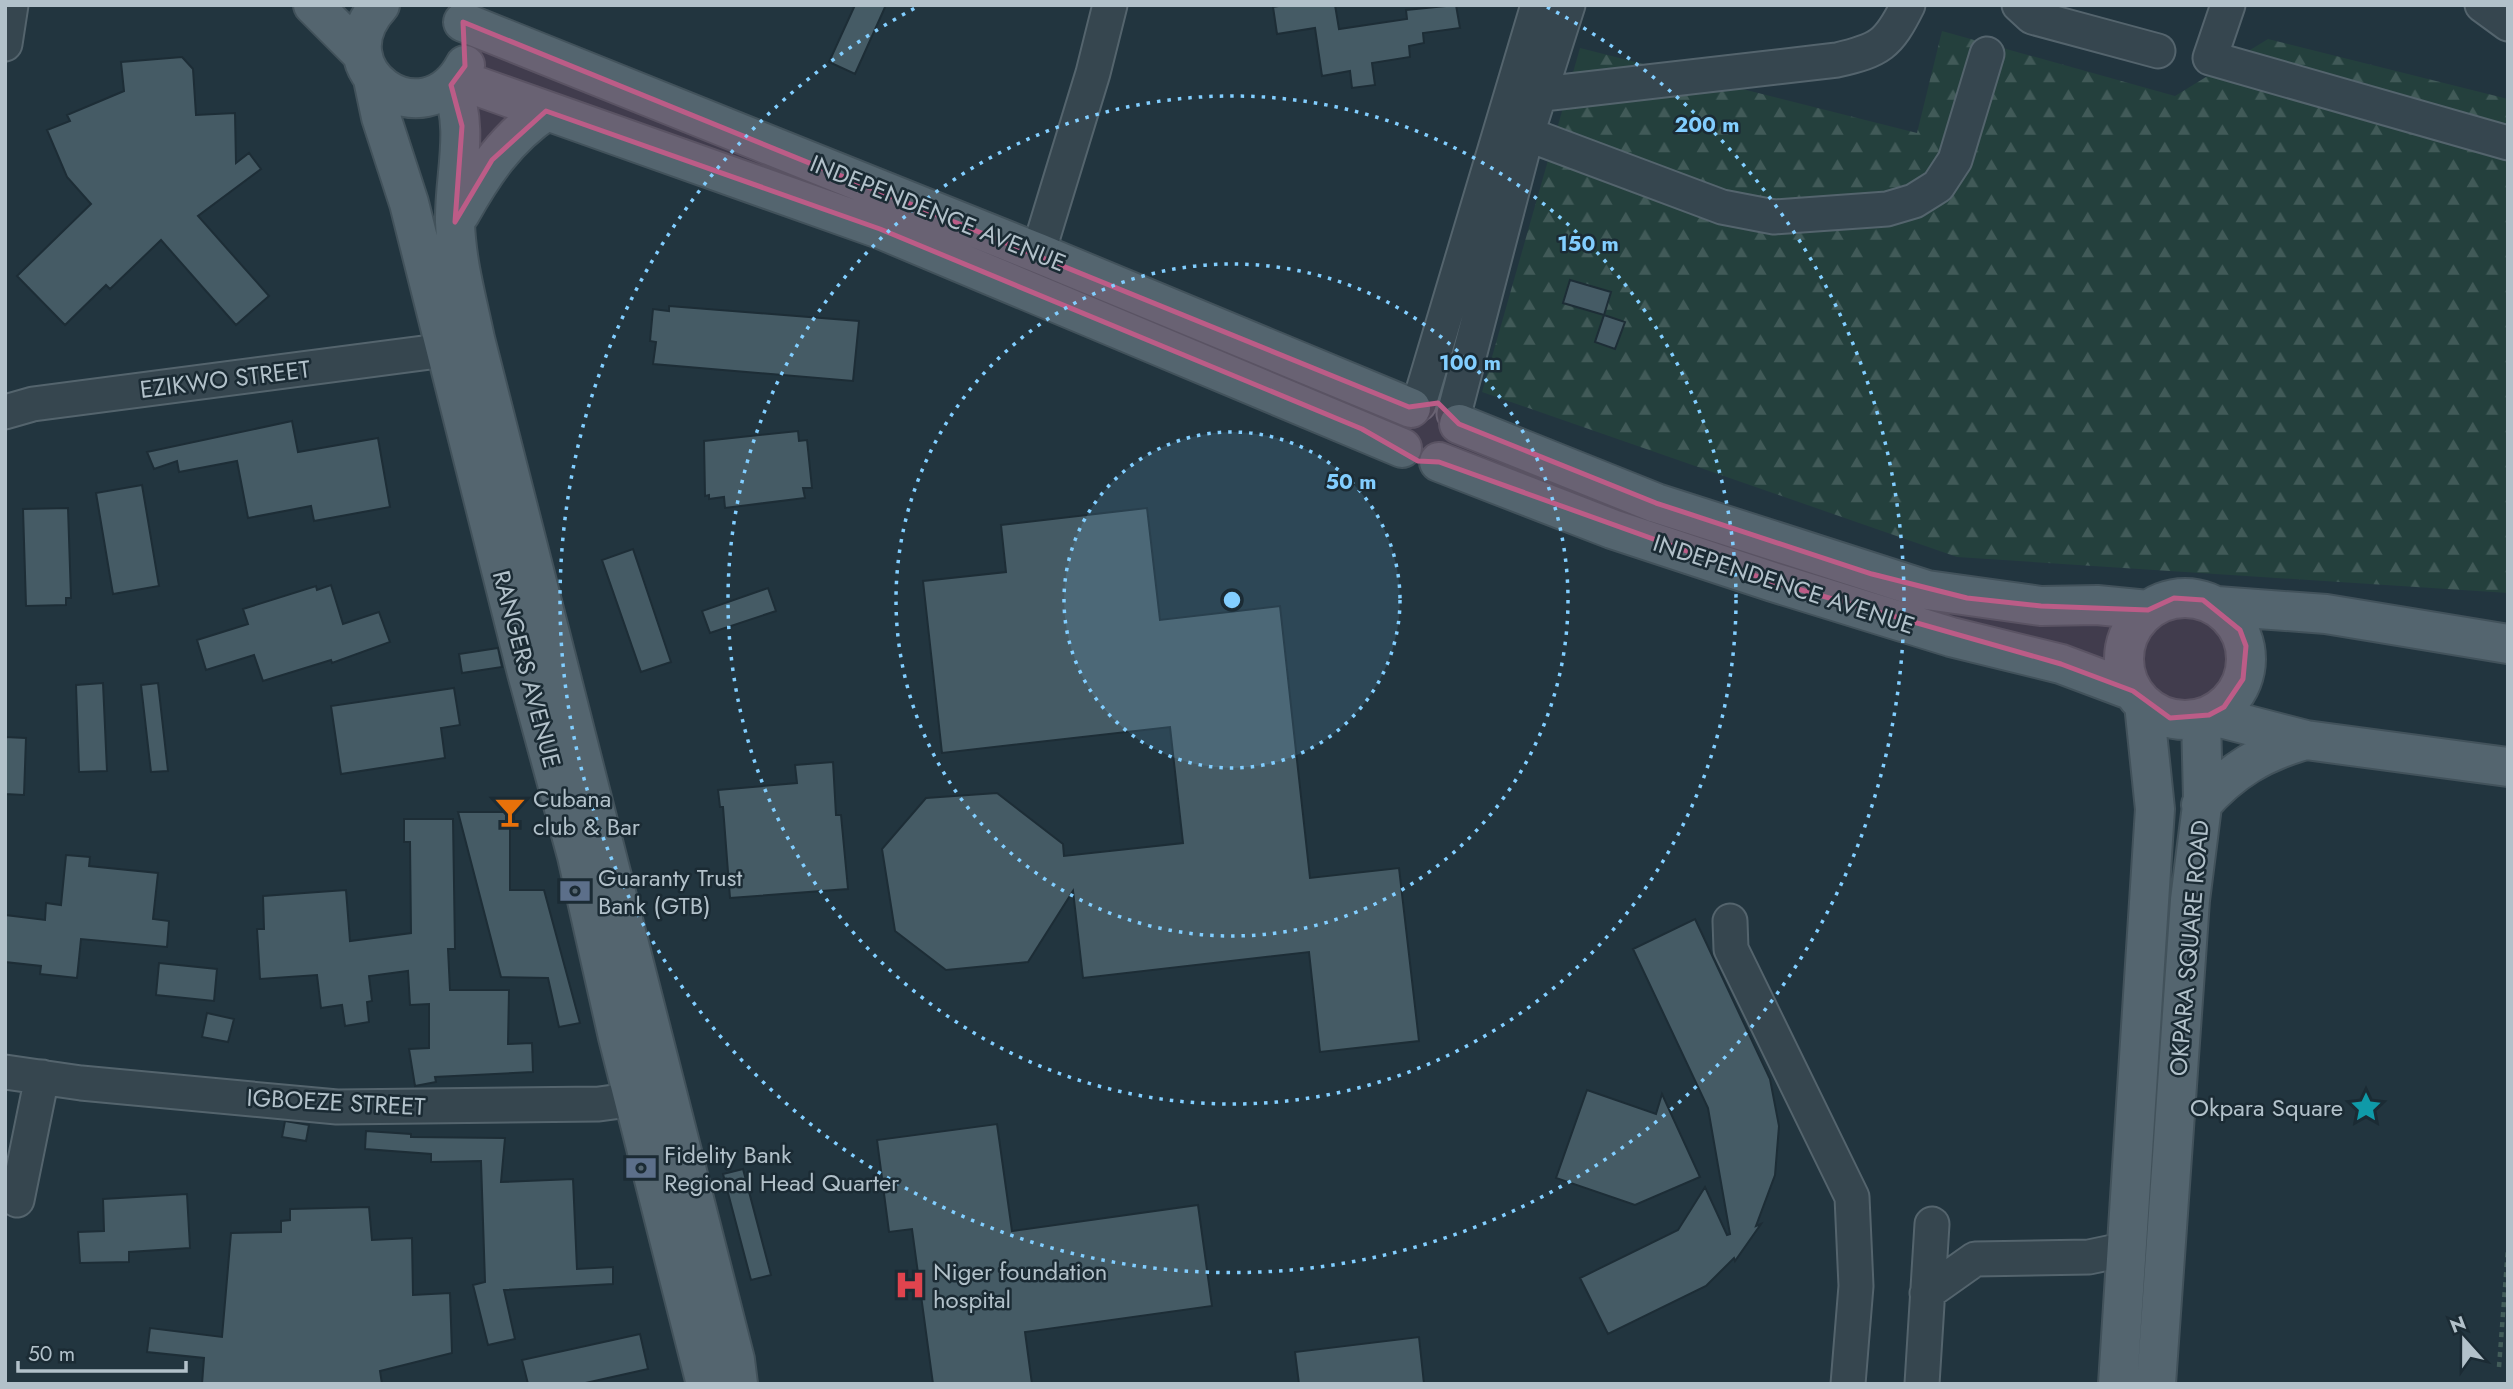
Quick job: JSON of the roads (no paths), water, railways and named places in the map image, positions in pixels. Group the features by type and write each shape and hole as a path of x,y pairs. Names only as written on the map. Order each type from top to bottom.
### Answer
{"main road":[{"path":"313,5 386,90 411,98 436,94 454,82 469,51 455,10"},
{"path":"367,66 363,34 370,16 380,5"},
{"name":"INDEPENDENCE AVENUE","path":"455,10 1038,253 1656,503 1927,590 2041,606 2097,605 2148,610"},
{"name":"RANGERS AVENUE","path":"367,66 409,203 524,660 577,856 738,1384"},
{"name":"RANGERS AVENUE","path":"454,82 462,126 455,222 460,267 475,339 565,701 651,1097 706,1384"},
{"name":"INDEPENDENCE AVENUE","path":"454,82 546,111 880,229 1402,448"},
{"path":"455,222 492,160 525,125 546,111"},
{"path":"1435,412 1456,447 1439,462 1418,461 1402,448 1398,431 1404,414 1435,412"},
{"name":"INDEPENDENCE AVENUE","path":"1439,462 1612,529 1951,637 2061,664 2138,698"},
{"path":"2508,644 2326,614 2217,606 2203,600 2174,598 2148,610 2135,623 2125,648 2126,675 2138,698 2170,718 2205,716 2306,740 2508,767"},
{"path":"2205,716 2224,706 2235,694 2246,663 2246,646 2240,630 2217,606"},
{"name":"OKPARA SQUARE ROAD","path":"2118,1384 2155,809 2138,698"},
{"path":"2201,805 2205,716"},
{"name":"OKPARA SQUARE ROAD","path":"2156,1384 2190,900 2201,805 2223,781 2250,762 2268,752 2306,740"}],"street":[{"path":"5,44 11,5"},
{"path":"1038,253 1093,73 1110,5"},
{"path":"1435,412 1538,5"},
{"path":"1435,412 1543,93 1569,5"},
{"path":"1543,93 1838,60 1883,45 1908,5"},
{"path":"2019,5 2032,17 2158,51"},
{"path":"2228,5 2210,58 2508,143"},
{"path":"2482,5 2508,24"},
{"path":"1527,134 1722,207 1774,217 1887,209 1914,201 1938,186 1955,160 1987,54"},
{"name":"EZIKWO STREET","path":"5,412 46,402 446,350"},
{"path":"1730,921 1731,949 1852,1197 1856,1286 1849,1384"},
{"name":"IGBOEZE STREET","path":"5,1072 337,1107 488,1106 651,1097"},
{"path":"17,1200 42,1077"},
{"path":"1922,1384 1932,1224 1975,1259"},
{"path":"1927,1293 1975,1259 2089,1257 2127,1249"}],"place":[{"name":"Cubana club & Bar","path":"510,812"},
{"name":"Guaranty Trust Bank (GTB)","path":"575,891"},
{"name":"Okpara Square","path":"2366,1107"},
{"name":"Fidelity Bank Regional Head Quarter","path":"641,1168"},
{"name":"Niger foundation hospital","path":"910,1285"}]}
